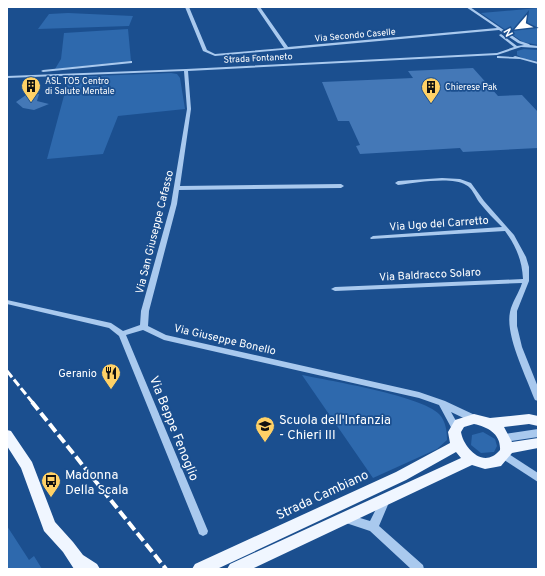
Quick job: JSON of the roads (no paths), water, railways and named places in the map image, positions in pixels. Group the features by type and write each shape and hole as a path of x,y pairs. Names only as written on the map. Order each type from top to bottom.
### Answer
{"main road":[{"path":"538,421 530,420 490,423 474,419 463,422 456,428 454,439 465,455 479,462 494,462 505,447 538,443"},
{"path":"490,423 496,427 505,447"},
{"path":"7,435 26,466 49,526 80,565 92,569"},
{"name":"Strada Cambiano","path":"200,569 400,476 438,457 457,445"},
{"path":"235,569 471,459"}],"street":[{"name":"Via Secondo Caselle","path":"187,7 205,51 210,54 220,55 501,29"},
{"path":"258,7 287,49"},
{"path":"462,7 516,48"},
{"path":"468,7 519,42 536,47"},
{"name":"Strada Fontaneto","path":"8,76 186,70 497,54 516,48 536,47"},
{"path":"510,51 513,57 538,64"},
{"path":"258,66 284,68 500,57 518,59"},
{"path":"8,76 24,72 131,62"},
{"name":"Via San Giuseppe Cafasso","path":"144,327 145,311 176,188 188,118 186,70"},
{"path":"398,183 455,180 468,184 517,244 525,263 526,281 513,316 515,335 538,398"},
{"path":"176,188 341,186"},
{"name":"Via Ugo del Carretto","path":"373,238 506,229"},
{"name":"Via Baldracco Solaro","path":"335,289 526,281"},
{"path":"7,302 111,326 122,334 144,327"},
{"name":"Via Giuseppe Bonello","path":"144,327 164,336 418,394 442,403 474,419"},
{"name":"Via Beppe Fenoglio","path":"122,334 202,531"},
{"path":"442,403 456,428"},
{"path":"538,433 505,447 538,478"},
{"path":"373,527 385,499"},
{"path":"343,519 355,520 373,527 419,569"}],"railway":[{"path":"7,371 33,403"},
{"path":"32,402 166,569"}],"place":[{"name":"ASL TO5 Centro di Salute Mentale","path":"31,103"},
{"name":"Chierese Pak","path":"431,104"},
{"name":"Geranio","path":"111,390"},
{"name":"Scuola dell'Infanzia - Chieri III","path":"265,443"},
{"name":"Madonna Della Scala","path":"51,498"}]}
